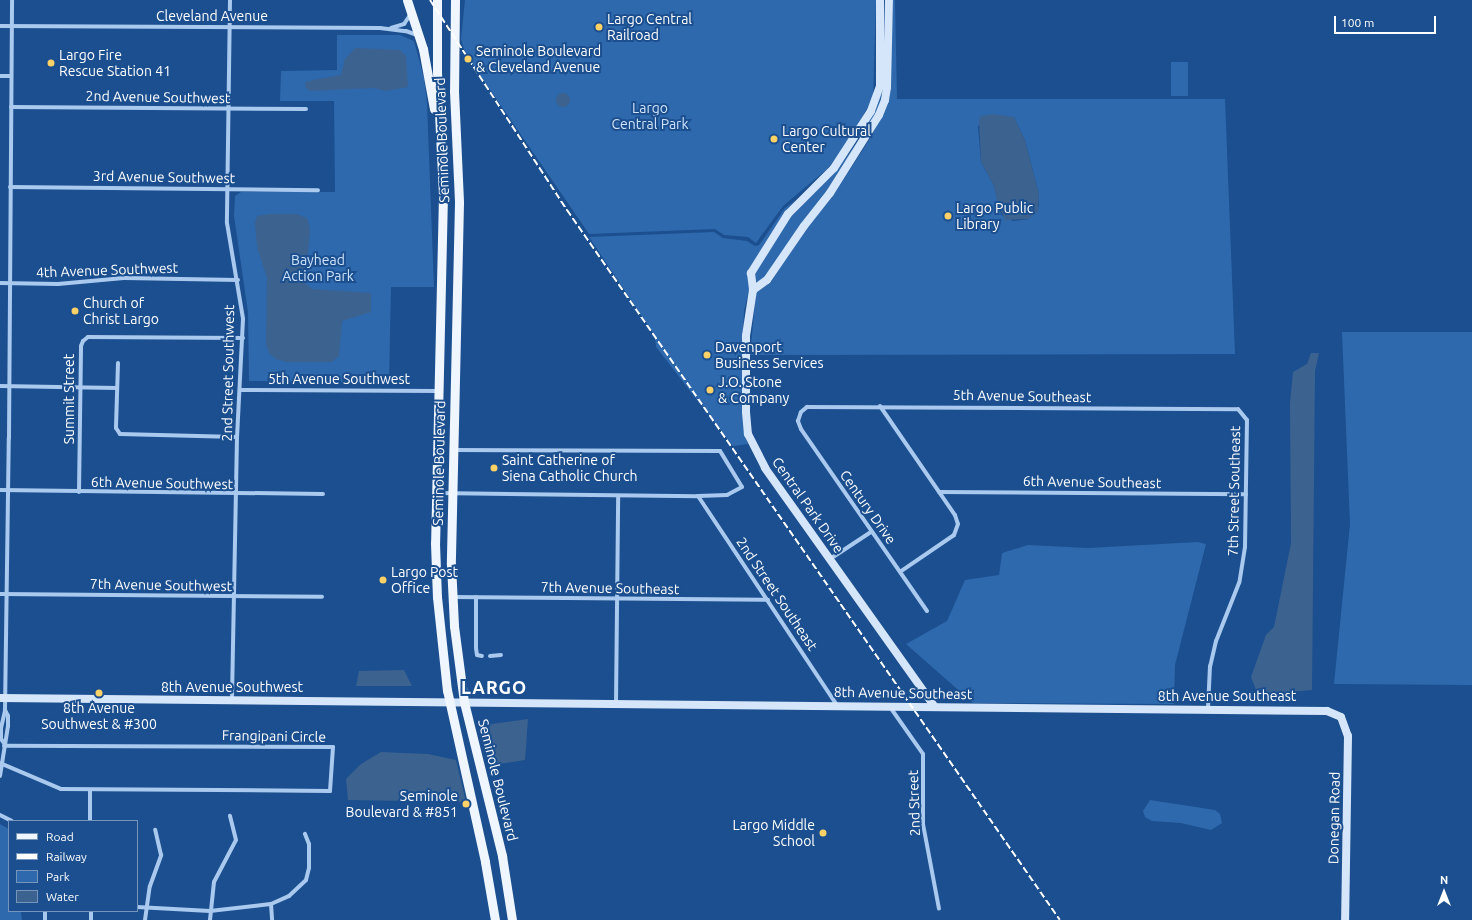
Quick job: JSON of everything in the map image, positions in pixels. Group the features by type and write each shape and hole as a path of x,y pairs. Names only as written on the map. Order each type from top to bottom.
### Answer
{"main road":[{"path":"407,0 421,40 434,110 440,120"},
{"name":"Seminole Boulevard","path":"437,0 442,265 436,493 437,597 449,702 484,856 495,920"},
{"name":"Seminole Boulevard","path":"455,0 454,91 457,148 458,266 452,494 452,597 464,702 502,856 512,920"},
{"path":"441,149 457,148"},
{"path":"442,265 458,266"},
{"path":"439,391 455,393"}],"street":[{"path":"0,776 0,765 4,744 7,739 8,726 8,716 2,698 7,594 12,0"},
{"name":"2nd Street Southwest","path":"230,0 226,189 227,223 242,305 243,338 237,437 232,700"},
{"name":"Central Park Drive","path":"880,0 880,86 877,98 861,130 834,168 788,214 762,252 751,273 753,290 746,336 748,434 765,468 934,706"},
{"path":"753,290 767,280 804,226 830,193 879,115 886,100 889,0"},
{"path":"386,29 407,22 410,11"},
{"name":"Cleveland Avenue","path":"0,26 230,26 386,29 410,32 421,40"},
{"path":"0,76 11,76"},
{"name":"2nd Avenue Southwest","path":"10,106 306,109"},
{"name":"3rd Avenue Southwest","path":"10,187 318,190"},
{"name":"4th Avenue Southwest","path":"0,283 58,284 124,278 238,280"},
{"name":"Summit Street","path":"79,492 81,346 83,341 88,337 243,338"},
{"path":"118,363 116,428 120,434 237,437"},
{"path":"0,386 117,388"},
{"name":"5th Avenue Southwest","path":"240,390 439,391"},
{"name":"5th Avenue Southeast","path":"801,412 815,405 1238,409 1243,414"},
{"path":"880,406 955,515 958,524 954,536 900,572"},
{"name":"Century Drive","path":"801,412 798,421 801,429 927,611"},
{"name":"7th Street Southeast","path":"1208,709 1210,666 1216,641 1239,583 1244,562 1247,420 1243,414"},
{"path":"436,493 698,496 727,495 742,488 720,451 453,450"},
{"name":"6th Avenue Southwest","path":"0,490 237,495 323,494"},
{"name":"6th Avenue Southeast","path":"939,492 1246,494"},
{"path":"616,704 618,496"},
{"name":"2nd Street Southeast","path":"698,496 837,705"},
{"path":"830,559 871,532"},
{"name":"7th Avenue Southwest","path":"0,594 322,597"},
{"name":"7th Avenue Southeast","path":"452,597 617,600 768,600"},
{"path":"476,597 476,648 477,656 482,656"},
{"path":"490,656 501,655"},
{"name":"8th Avenue Southwest","path":"2,698 464,702"},
{"name":"8th Avenue Southeast","path":"464,702 1312,710 1327,711 1341,717"},
{"name":"2nd Street","path":"888,706 923,754 923,824 939,909"},
{"path":"4,744 1,739 1,728 5,710"},
{"name":"Donegan Road","path":"1341,717 1348,736 1345,920"},
{"name":"Frangipani Circle","path":"4,744 333,747 330,791 90,791"},
{"path":"0,765 53,788 90,791 90,820"},
{"path":"0,815 10,820"},
{"path":"210,920 214,882 236,840 230,816"},
{"path":"145,920 150,886 161,855 155,830"},
{"path":"138,907 180,911 210,911 271,904 289,896 306,880 309,868 309,844 305,834"},
{"path":"271,904 272,920"}],"green space":[{"name":"Largo Central Park","path":"465,0 876,0 873,98 844,149 826,170 783,206 756,243 748,237 724,235 715,229 589,234 465,53 461,39"},
{"path":"893,0 895,0 897,99 1225,99 1235,354 750,355 756,292 770,283 806,228 833,196 871,137 889,102","holes":["1014,117 1025,140 1039,194 1039,206 1029,219 1013,221 1001,215 994,186 981,162 978,126"]},
{"name":"Bayhead Action Park","path":"337,35 400,35 414,41 424,78 427,103 434,287 391,287 389,383 249,381 248,312 234,216 235,196 241,192 335,192 334,101 280,101 281,71 337,70"},
{"path":"1171,62 1188,62 1188,96 1171,96"},
{"path":"883,90 882,99 876,113 828,191 765,277 756,283 754,274 791,217 837,170 864,132"},
{"path":"796,200 785,212 748,271 749,291 744,311 742,355 744,434 748,444 733,446 656,347 655,336 589,237 714,232 723,238 747,241 755,246 759,245 785,208"},
{"path":"1342,332 1472,332 1472,685 1334,684 1350,524"},
{"path":"1198,542 1206,544 1175,665 1174,704 973,703 906,644 947,621 965,580 999,575 1002,553 1028,545 1088,548"},
{"path":"1150,800 1215,810 1220,814 1222,823 1211,830 1181,823 1152,821 1145,817 1143,811"},
{"path":"0,824 8,828 8,912 21,912 22,920 0,920"}],"water":[{"path":"355,48 400,50 406,56 408,87 386,91 374,88 310,91 305,87 306,82 341,75 345,59"},
{"path":"563,93 568,95 570,100 568,105 563,107 558,105 556,100 558,95"},
{"path":"993,114 1014,117 1025,140 1039,194 1038,211 1029,219 1005,220 998,205 994,186 981,162 979,120 981,116"},
{"path":"269,214 296,214 307,218 310,228 308,252 303,275 305,283 312,289 371,293 371,312 342,321 339,356 332,362 287,362 276,359 269,353 266,344 267,278 257,247 255,223 257,216"},
{"path":"1311,353 1319,353 1315,371 1312,690 1258,695 1251,677 1266,635 1274,627 1291,543 1290,403 1293,372 1307,364"},
{"path":"404,670 412,686 356,686 359,671"},
{"path":"528,719 525,760 493,765 485,725"},
{"path":"381,752 428,754 456,760 466,802 348,800 346,779 361,764"}],"railway":[{"path":"430,0 567,210 1060,920"}],"place":[{"name":"Largo Central Railroad","path":"599,27"},
{"name":"Seminole Boulevard & Cleveland Avenue","path":"468,59"},
{"name":"Largo Fire Rescue Station 41","path":"51,63"},
{"name":"Largo Cultural Center","path":"774,139"},
{"name":"Largo Public Library","path":"948,216"},
{"name":"Church of Christ Largo","path":"75,311"},
{"name":"Davenport Business Services","path":"707,355"},
{"name":"J.O. Stone & Company","path":"710,390"},
{"name":"Saint Catherine of Siena Catholic Church","path":"494,468"},
{"name":"Largo Post Office","path":"383,580"},
{"name":"8th Avenue Southwest & #300","path":"99,693"},
{"name":"Seminole Boulevard & #851","path":"466,804"},
{"name":"Largo Middle School","path":"823,833"}],"district":[{"name":"LARGO","path":"494,687"}]}
